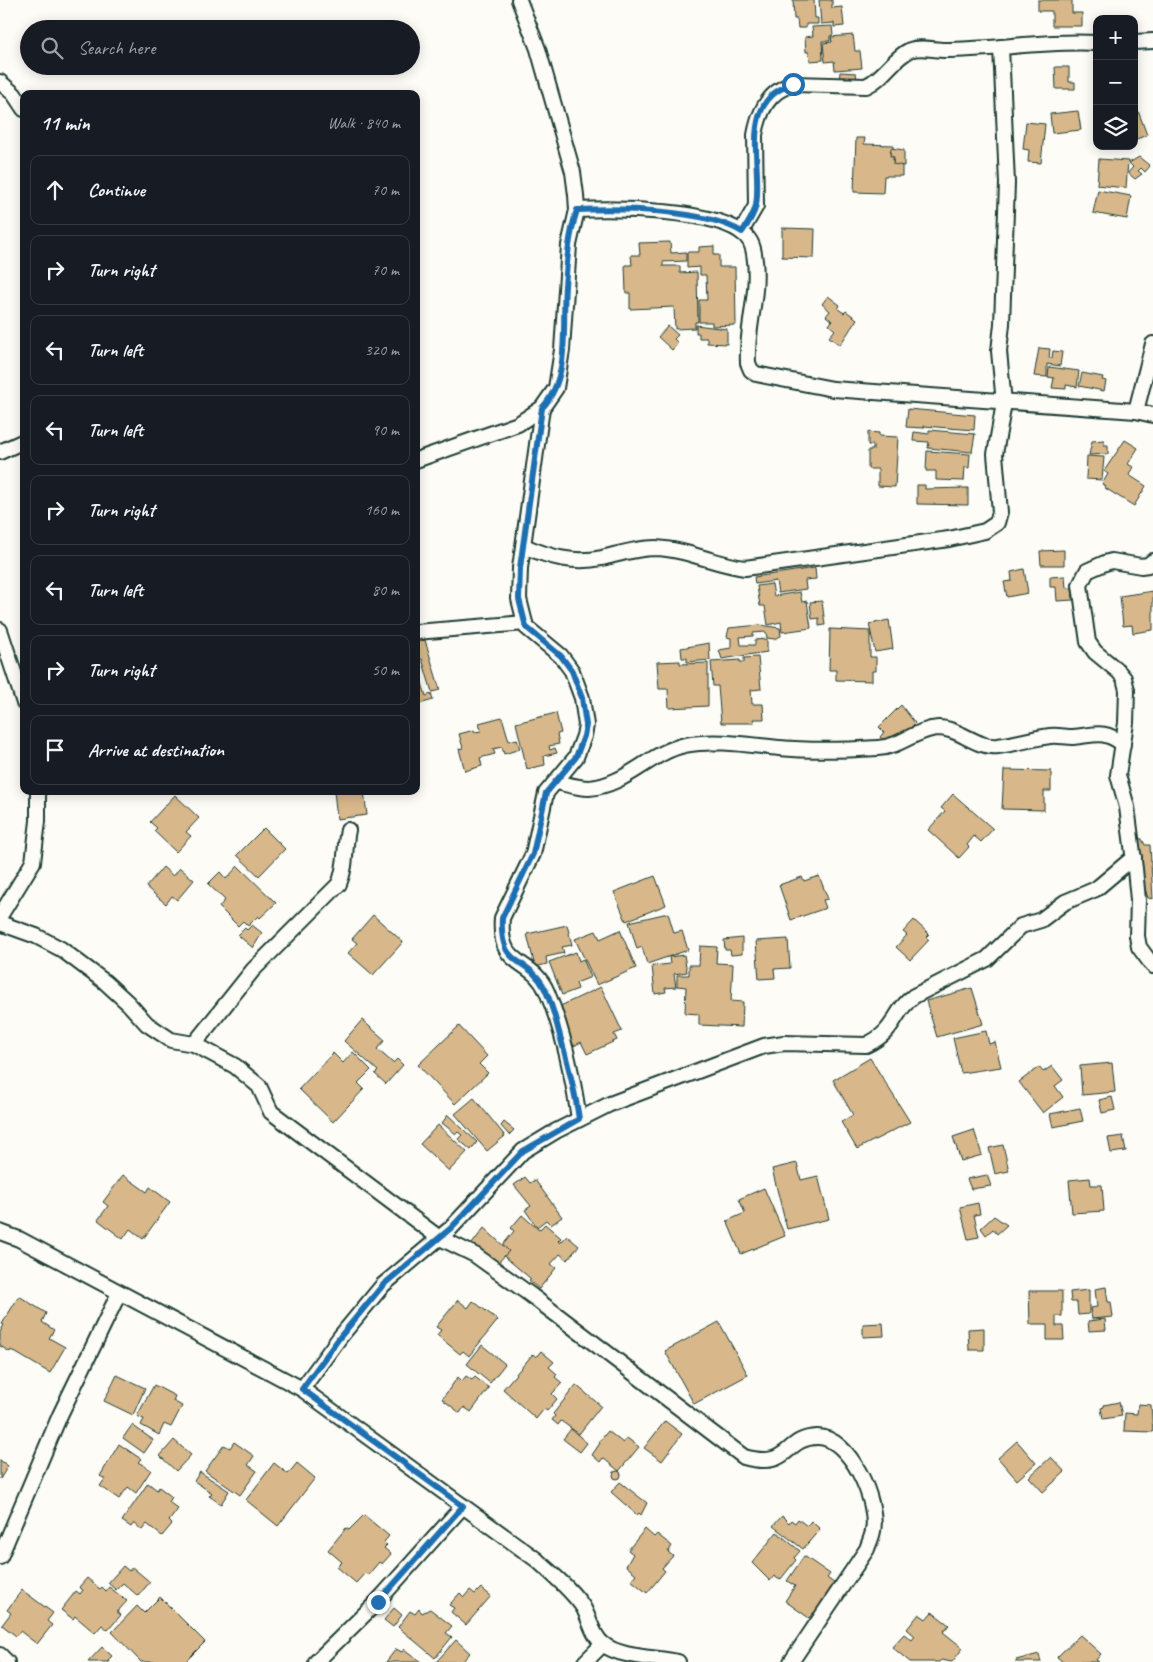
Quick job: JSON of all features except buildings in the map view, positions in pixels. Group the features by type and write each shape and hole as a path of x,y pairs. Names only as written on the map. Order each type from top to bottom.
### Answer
{"street":[{"path":"420,459 518,424 542,408 556,388 560,369 568,245 577,210 573,172 538,49 519,0"},
{"path":"1138,42 1153,41"},
{"path":"742,232 756,206 755,135 757,124 768,100 778,90 793,84 866,86 876,81 902,56 916,49 944,50 1002,47 1049,42 1093,43"},
{"path":"524,546 552,557 578,560 655,548 682,552 715,563 745,568 911,546 992,528 1000,518 995,454 997,432 1004,403 998,351 1002,324 1007,184 1002,47"},
{"path":"0,82 14,94 20,103"},
{"path":"577,210 613,208 695,217 713,220 742,232 752,243 756,263 755,293 748,354 750,368 756,374 833,389 1004,403 1136,411 1153,415"},
{"path":"1136,411 1153,344"},
{"path":"542,408 519,599 525,623 533,634 567,663 578,686 585,711 584,736 578,752 545,796 533,854 502,918 502,929 507,952 540,980 547,993 570,1071 579,1119"},
{"path":"0,452 20,443"},
{"path":"1153,561 1148,565 1140,566 1112,561 1087,571 1081,581 1085,632 1088,642 1095,652 1124,678 1128,690 1118,775 1127,807 1134,857 1138,900 1137,936 1139,947 1153,966"},
{"path":"420,632 525,623"},
{"path":"0,630 20,691"},
{"path":"556,782 587,788 599,787 622,777 676,747 695,744 733,743 811,750 878,748 895,746 924,730 938,728 952,730 989,746 1051,736 1071,737 1099,733 1114,738 1123,744"},
{"path":"0,916 33,862 38,821 38,795"},
{"path":"194,1044 253,970 339,884 345,869 345,845 348,830"},
{"path":"302,1389 340,1337 383,1285 451,1228 523,1151 579,1119 610,1104 764,1046 784,1043 866,1045 891,1028 905,1003 914,996 987,959 1021,926 1041,920 1065,902 1096,889 1134,857"},
{"path":"0,923 36,936 61,949 105,982 155,1030 176,1042 194,1044 235,1066 256,1082 271,1112 438,1237 475,1255 744,1457 760,1462 776,1460 803,1440 818,1437 837,1445 849,1456 859,1470 870,1497 874,1530 867,1549 791,1662"},
{"path":"0,1232 19,1239 302,1389 538,1560 572,1592 584,1608 591,1627 618,1662"},
{"path":"0,1558 76,1381 119,1293"},
{"path":"316,1662 378,1602 463,1506"},
{"path":"585,1662 606,1645"},
{"path":"606,1645 626,1654 678,1662"},
{"path":"0,1656 7,1662"}],"route":[{"path":"378,1602 463,1506 302,1389 340,1337 383,1285 451,1228 523,1151 579,1119 570,1071 547,993 540,980 532,971 507,952 502,940 502,918 533,854 538,838 546,793 576,757 586,725 582,698 572,671 561,656 526,627 519,599 520,568 542,408 556,388 560,369 570,232 577,210 613,208 713,220 742,232 753,215 756,206 755,135 761,112 768,100 778,90 786,85 793,84"}]}
